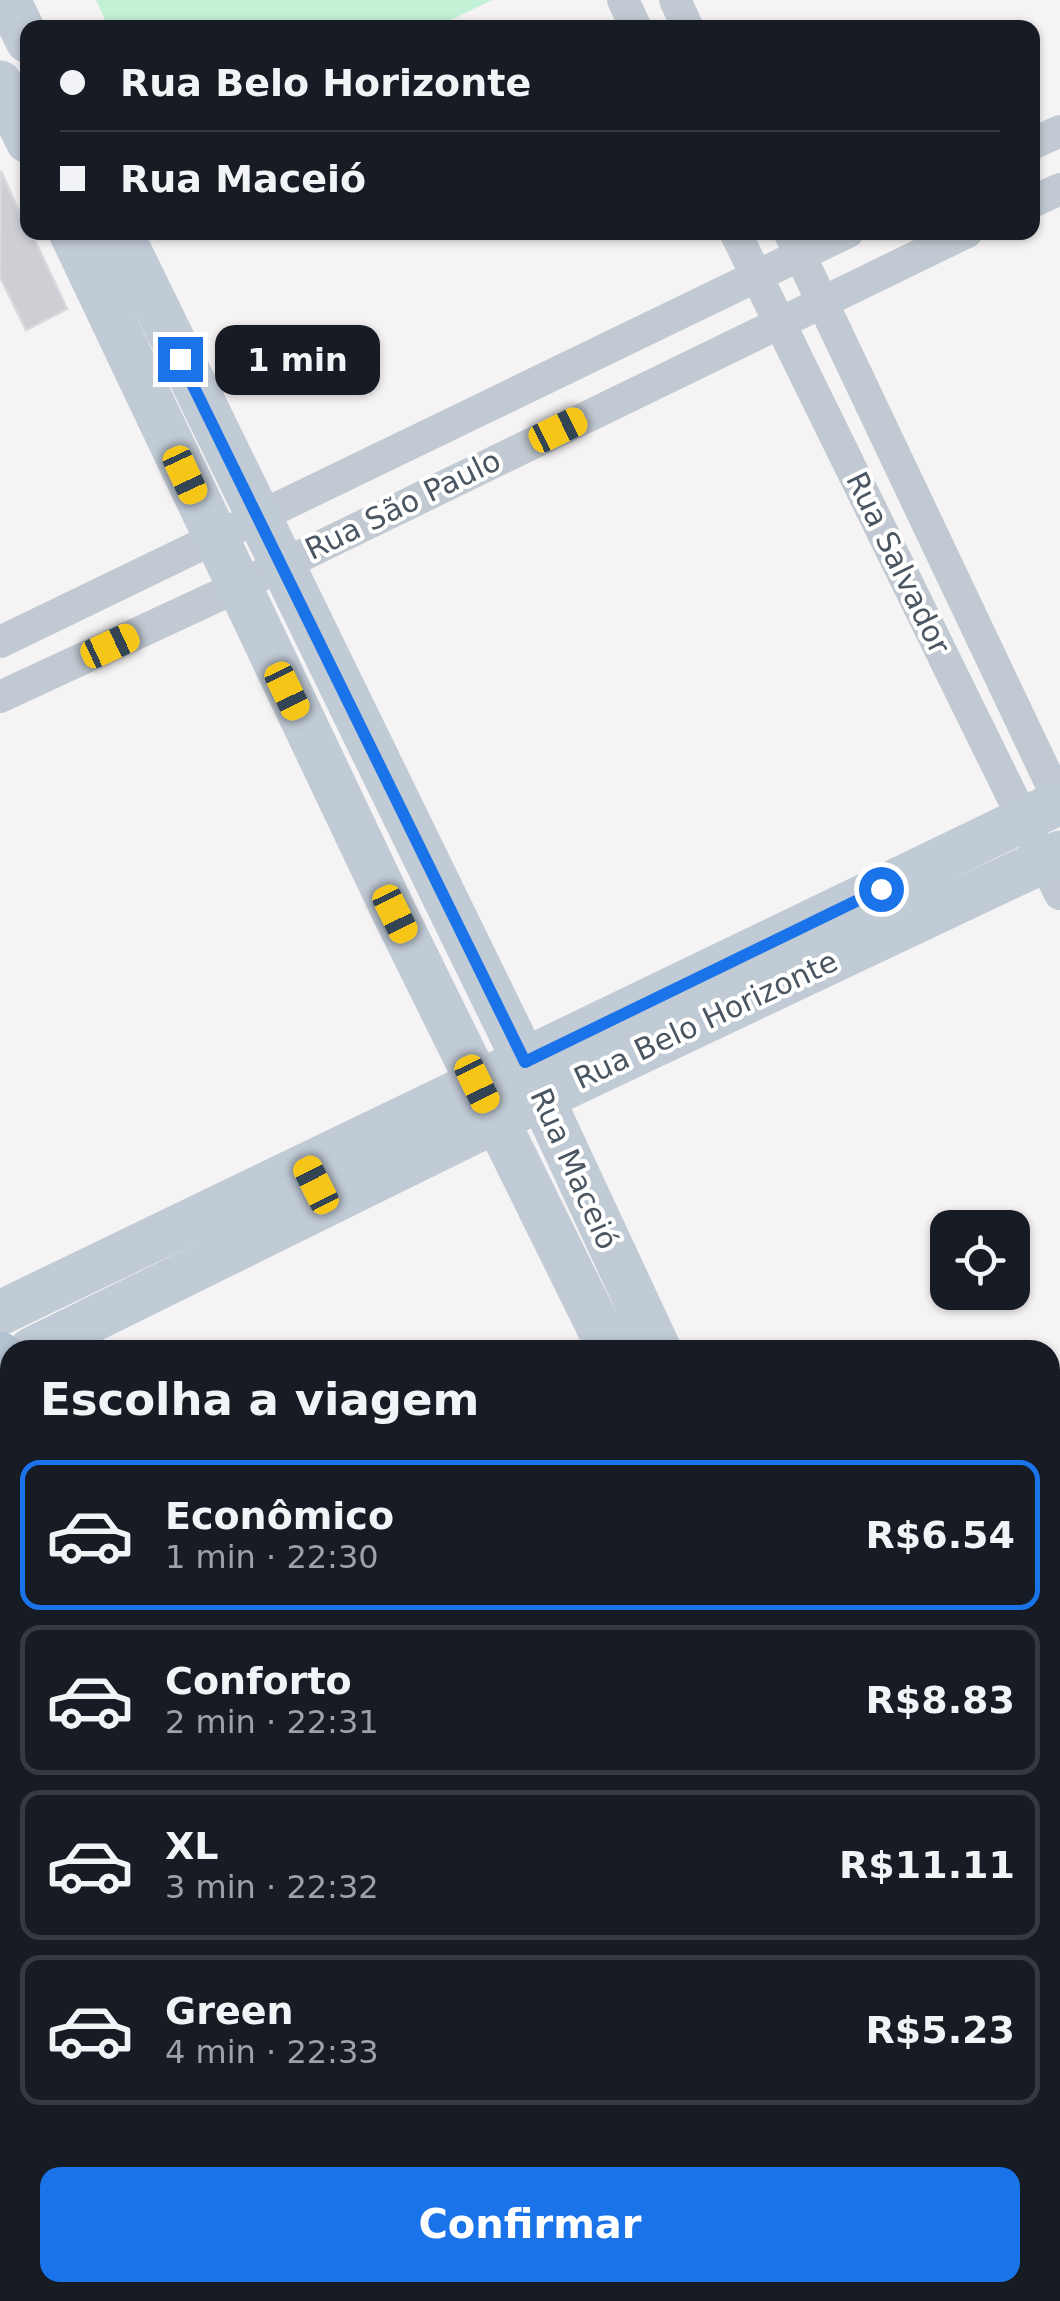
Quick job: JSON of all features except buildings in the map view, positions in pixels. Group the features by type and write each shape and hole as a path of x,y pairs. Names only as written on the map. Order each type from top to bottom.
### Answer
{"street":[{"path":"8,0 20,24"},
{"path":"0,83 20,124"},
{"name":"Rua Maceió","path":"74,240 486,1103 605,1340"},
{"name":"Rua Maceió","path":"124,240 533,1080 654,1340"},
{"name":"Rua Salvador","path":"739,240 866,498 1051,807"},
{"name":"Rua São Paulo","path":"0,697 237,587 950,240"},
{"name":"Rua Salvador","path":"794,244 904,476 1051,807 1055,869"},
{"name":"Rua São Paulo","path":"0,642 756,277 794,244"},
{"path":"125,347 165,327"},
{"path":"602,352 625,396"},
{"path":"397,450 422,496"},
{"path":"866,498 904,476"},
{"path":"54,616 79,661"},
{"path":"321,761 365,737"},
{"name":"Rua Belo Horizonte","path":"0,1313 172,1255 711,994 1051,807"},
{"name":"Rua Belo Horizonte","path":"711,994 1055,869"},
{"path":"395,914 441,892"},
{"name":"Rua Belo Horizonte","path":"43,1340 172,1255"},
{"path":"580,1291 621,1273"}],"green space":[{"path":"96,0 492,0 451,20 105,20"}],"route":[{"path":"180,359 525,1062 881,889"}]}
